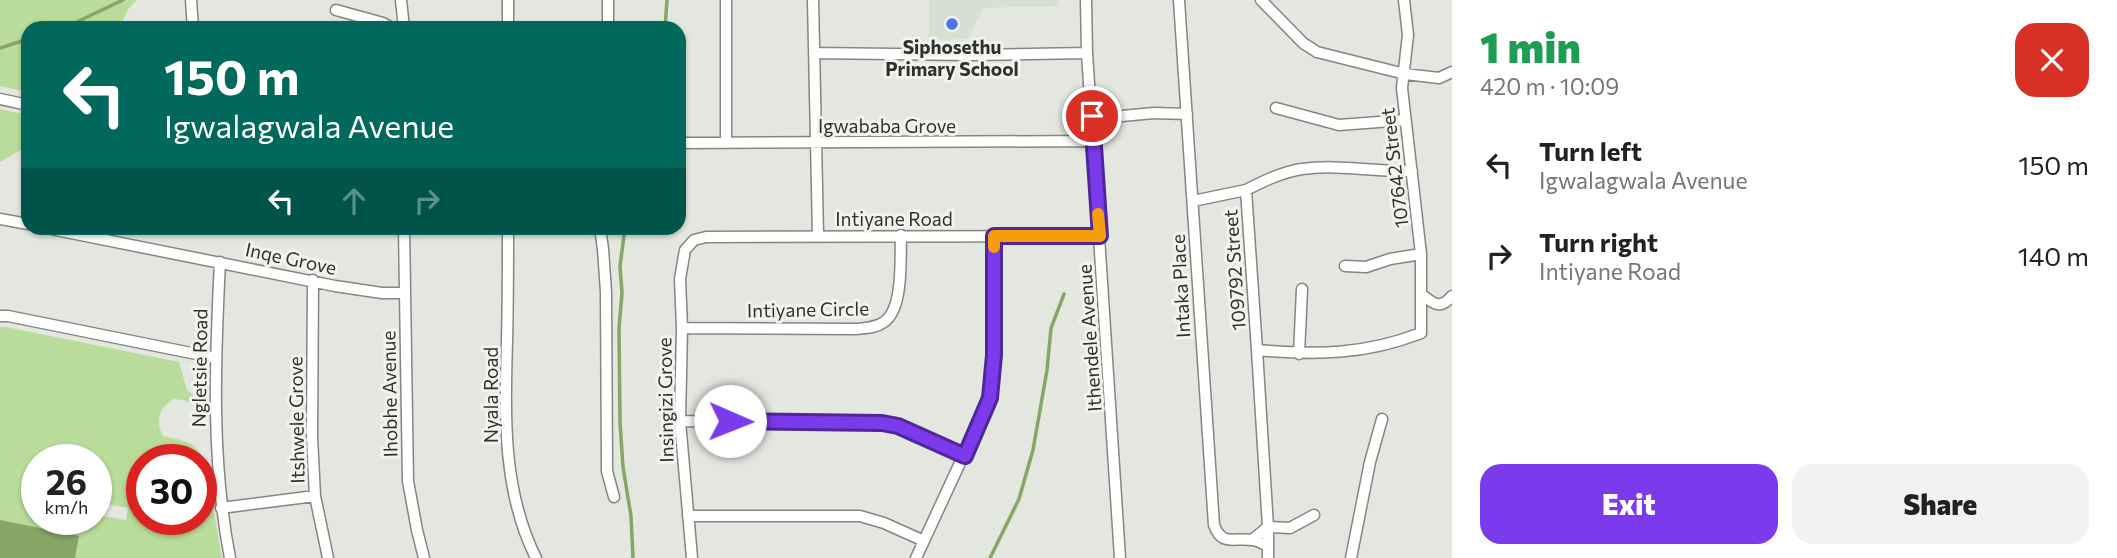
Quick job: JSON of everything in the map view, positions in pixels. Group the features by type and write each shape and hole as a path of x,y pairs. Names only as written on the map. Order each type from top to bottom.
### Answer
{"street":[{"path":"191,0 192,21"},
{"path":"401,0 403,21"},
{"path":"508,0 508,21"},
{"path":"608,0 608,21"},
{"path":"726,0 726,143"},
{"path":"813,0 818,235"},
{"name":"Ithendele Avenue","path":"1086,0 1117,557"},
{"name":"Intaka Place","path":"1178,0 1214,525 1222,538 1252,540 1268,546"},
{"path":"1261,0 1303,43 1317,52 1405,74 1439,78 1452,72"},
{"name":"107642 Street","path":"1404,0 1408,35 1402,88 1421,254 1421,333"},
{"path":"337,10 376,21"},
{"path":"815,53 1087,53"},
{"path":"0,99 21,104"},
{"path":"1276,108 1339,125 1405,120"},
{"path":"1092,116 1100,118 1154,113 1187,114"},
{"name":"Igwababa Grove","path":"686,143 1094,141"},
{"name":"109792 Street","path":"1412,171 1382,172 1338,167 1302,169 1276,175 1246,190 1257,350 1299,354 1347,352 1399,342 1421,333"},
{"path":"1193,201 1246,190"},
{"path":"0,219 21,223"},
{"name":"Inqe Grove","path":"82,235 372,291 405,293"},
{"name":"Ihobhe Avenue","path":"404,235 408,481 424,558"},
{"name":"Nyala Road","path":"508,235 508,464 516,507 536,558"},
{"path":"601,235 606,292 607,471 614,497"},
{"name":"Intiyane Circle","path":"682,328 856,329 875,326 890,317 897,303 901,235"},
{"path":"916,558 990,398 994,355 994,236"},
{"name":"Intiyane Road","path":"689,243 700,237 1100,236"},
{"name":"Insingizi Grove","path":"689,243 682,259 680,279 680,421 692,558"},
{"path":"1345,266 1366,267 1390,259 1421,254"},
{"name":"Ngletsie Road","path":"220,262 216,446 221,508 230,558"},
{"name":"Itshwele Grove","path":"313,280 312,437 315,496 328,558"},
{"path":"1299,354 1302,289"},
{"path":"1421,294 1439,305 1452,296"},
{"path":"0,316 216,358"},
{"path":"1257,350 1268,558"},
{"path":"1351,558 1370,462 1382,419"},
{"path":"680,421 882,423 898,426 965,456"},
{"path":"221,508 315,496"},
{"path":"1252,540 1268,527 1290,528 1314,515"},
{"path":"688,516 860,516 884,523 924,541"}],"shaded area":[{"path":"0,0 137,0 122,21 21,21 21,90 0,86"},
{"name":"Siphosethu Primary School","path":"929,0 1058,0 1058,6 983,8 968,39 929,40"},
{"path":"0,109 21,114 21,150 0,162"},
{"path":"0,327 179,362 187,390 201,402 199,407 184,400 173,399 164,407 160,416 159,425 163,436 189,444 126,444 126,508 112,505 112,444 21,444 21,535 112,535 112,518 126,520 126,535 217,535 217,530 222,558 0,558"},
{"path":"0,520 21,524 21,535 79,536 75,558 0,558"}],"waterway":[{"path":"79,21 123,0"},
{"path":"666,21 667,0"},
{"path":"0,48 21,41"},
{"path":"624,235 620,266 620,423 633,558"},
{"path":"990,558 1019,499 1033,450 1047,370 1051,328 1064,294"}],"slow traffic":[{"path":"994,247 994,236 1100,236 1098,214"}],"place":[{"name":"Siphosethu Primary School","path":"952,24"}],"route":[{"path":"730,421 882,423 898,426 965,456 990,398 994,355 994,236 1100,236 1092,116"}]}
